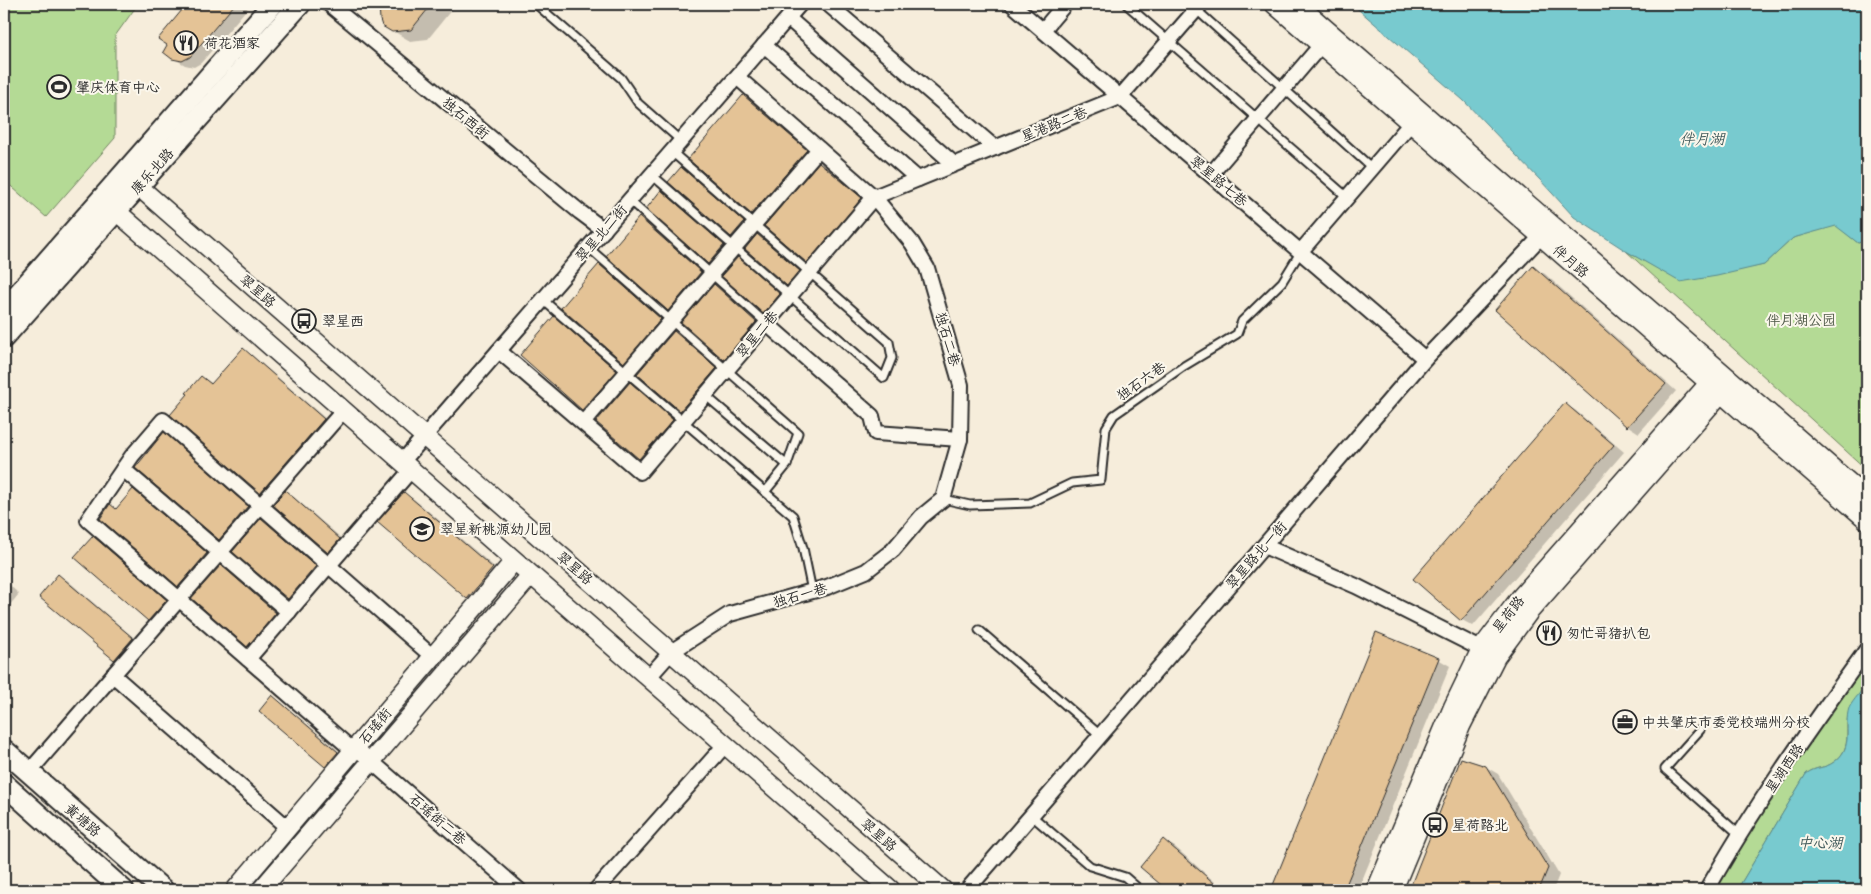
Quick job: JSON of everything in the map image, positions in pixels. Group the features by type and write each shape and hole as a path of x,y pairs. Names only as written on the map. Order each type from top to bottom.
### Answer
{"main road":[{"name":"康乐北路","path":"4,337 10,311 273,4"},
{"name":"康乐北路","path":"10,311 116,212 300,4"},
{"name":"黄塘路","path":"4,750 163,890"},
{"name":"黄塘路","path":"4,784 123,890"}],"street":[{"name":"独石西街","path":"329,4 604,230"},
{"name":"翠星北二街","path":"248,659 329,566 407,466 424,436 800,4"},
{"path":"828,4 995,148"},
{"name":"翠星路七巷","path":"1012,4 1425,359"},
{"path":"1043,30 1065,4"},
{"name":"伴月路","path":"1274,4 1411,123 1547,230"},
{"name":"伴月路","path":"1297,4 1547,230 1721,381 1867,498"},
{"name":"星港路二巷","path":"874,197 1120,97 1169,41 1196,6"},
{"path":"788,18 954,164"},
{"path":"764,45 918,179"},
{"path":"1211,174 1321,45"},
{"name":"独石二巷","path":"737,77 874,197 912,242 927,268 961,385 960,439 943,499"},
{"path":"1301,251 1411,123"},
{"path":"499,351 583,423 819,149"},
{"name":"翠星路","path":"138,186 943,890"},
{"name":"翠星二巷","path":"583,423 640,472 874,197"},
{"path":"116,212 891,890"},
{"name":"翠星路北一街","path":"967,890 1425,359 1547,230"},
{"path":"766,323 872,416 876,433 960,439"},
{"name":"伴月路","path":"1721,381 1867,520"},
{"name":"星荷路","path":"1376,890 1453,707 1489,653 1519,599 1721,381"},
{"path":"29,772 343,411"},
{"path":"289,612 123,469 163,420 433,657"},
{"name":"石瑶街二巷","path":"123,469 88,520 348,746 356,748 372,761 519,890"},
{"name":"独石一巷","path":"648,678 671,652 730,614 827,587 866,571 893,550 921,517 943,499"},
{"path":"1264,546 1356,586 1489,653"},
{"name":"石瑶街","path":"235,890 514,561"},
{"name":"石瑶街","path":"260,890 531,575"},
{"name":"星湖西路","path":"1707,890 1740,835 1818,718 1867,649"},
{"name":"星荷路","path":"1392,890 1461,726 1489,653"},
{"path":"113,675 288,828"},
{"path":"596,890 725,745"}],"lane":[{"path":"536,4 620,78 638,103 676,147 754,224 889,342 892,358 884,378 652,175"},
{"path":"1126,4 1347,197"},
{"path":"1196,6 1372,168"},
{"path":"630,200 766,323"},
{"path":"589,248 798,432 787,466 765,492"},
{"name":"独石六巷","path":"943,499 970,504 1030,503 1072,483 1101,480 1106,428 1114,414 1184,366 1237,334 1242,321 1282,282 1301,251"},
{"path":"543,300 793,516 804,548 812,591"},
{"path":"705,395 787,466"},
{"path":"979,630 1100,735"},
{"path":"1700,730 1665,770 1740,835"},
{"path":"1031,815 1090,866 1125,877 1140,890"}],"green space":[{"name":"肇庆体育中心","path":"4,4 138,4 115,36 115,138 46,217 4,180"},
{"name":"伴月湖公园","path":"1836,225 1858,243 1867,240 1867,470 1626,251 1680,281 1764,265 1793,238"},
{"path":"1867,659 1867,682 1850,708 1844,750 1831,764 1806,774 1737,890 1716,890 1803,740"}],"water":[{"name":"伴月湖","path":"1352,4 1867,4 1867,240 1858,243 1836,226 1793,238 1764,265 1680,282 1626,251 1574,217 1463,100"},
{"name":"中心湖","path":"1867,683 1867,890 1737,890 1806,774 1831,764 1844,750 1849,708"}],"building":[{"path":"187,4 235,4 190,57 182,61 172,59 163,52 167,45 158,39"},
{"path":"379,4 432,4 411,30 392,32 382,26"},
{"path":"743,95 807,150 751,214 688,159"},
{"path":"819,162 862,198 807,263 764,226"},
{"path":"681,167 744,222 731,237 668,182"},
{"path":"661,190 724,245 708,264 646,209"},
{"path":"639,217 701,272 668,311 606,256"},
{"path":"757,234 800,271 787,286 745,249"},
{"path":"738,257 780,294 763,314 721,276"},
{"path":"599,264 661,319 624,363 561,308"},
{"path":"1533,266 1666,384 1627,427 1495,310"},
{"path":"714,284 756,322 724,360 681,322"},
{"path":"554,316 617,371 582,410 520,355"},
{"path":"674,331 717,368 680,411 637,374"},
{"path":"243,348 324,419 260,493 170,415 201,376 211,384"},
{"path":"630,382 673,420 639,459 596,422"},
{"path":"1565,403 1614,445 1461,621 1413,579"},
{"path":"164,432 248,506 219,540 135,468"},
{"path":"133,489 207,553 178,587 100,519 110,504 116,509"},
{"path":"285,490 340,539 328,553 273,505"},
{"name":"翠星新桃源幼儿园","path":"404,492 493,568 467,599 377,522"},
{"path":"261,518 316,566 288,599 232,552"},
{"path":"93,536 167,600 148,621 74,557"},
{"path":"221,565 276,613 247,647 191,598"},
{"path":"58,574 133,638 114,660 39,597"},
{"path":"1376,632 1439,658 1344,890 1271,890"},
{"path":"272,695 338,752 325,767 259,711"},
{"path":"1461,758 1486,766 1548,868 1539,890 1409,890"},
{"path":"1163,839 1222,890 1167,890 1140,867"}],"place":[{"name":"荷花酒家","path":"186,43"},
{"name":"肇庆体育中心","path":"59,87"},
{"name":"翠星西","path":"304,321"},
{"name":"翠星新桃源幼儿园","path":"422,529"},
{"name":"匆忙哥猪扒包","path":"1549,633"},
{"name":"中共肇庆市委党校端州分校","path":"1625,722"},
{"name":"星荷路北","path":"1435,825"}]}
